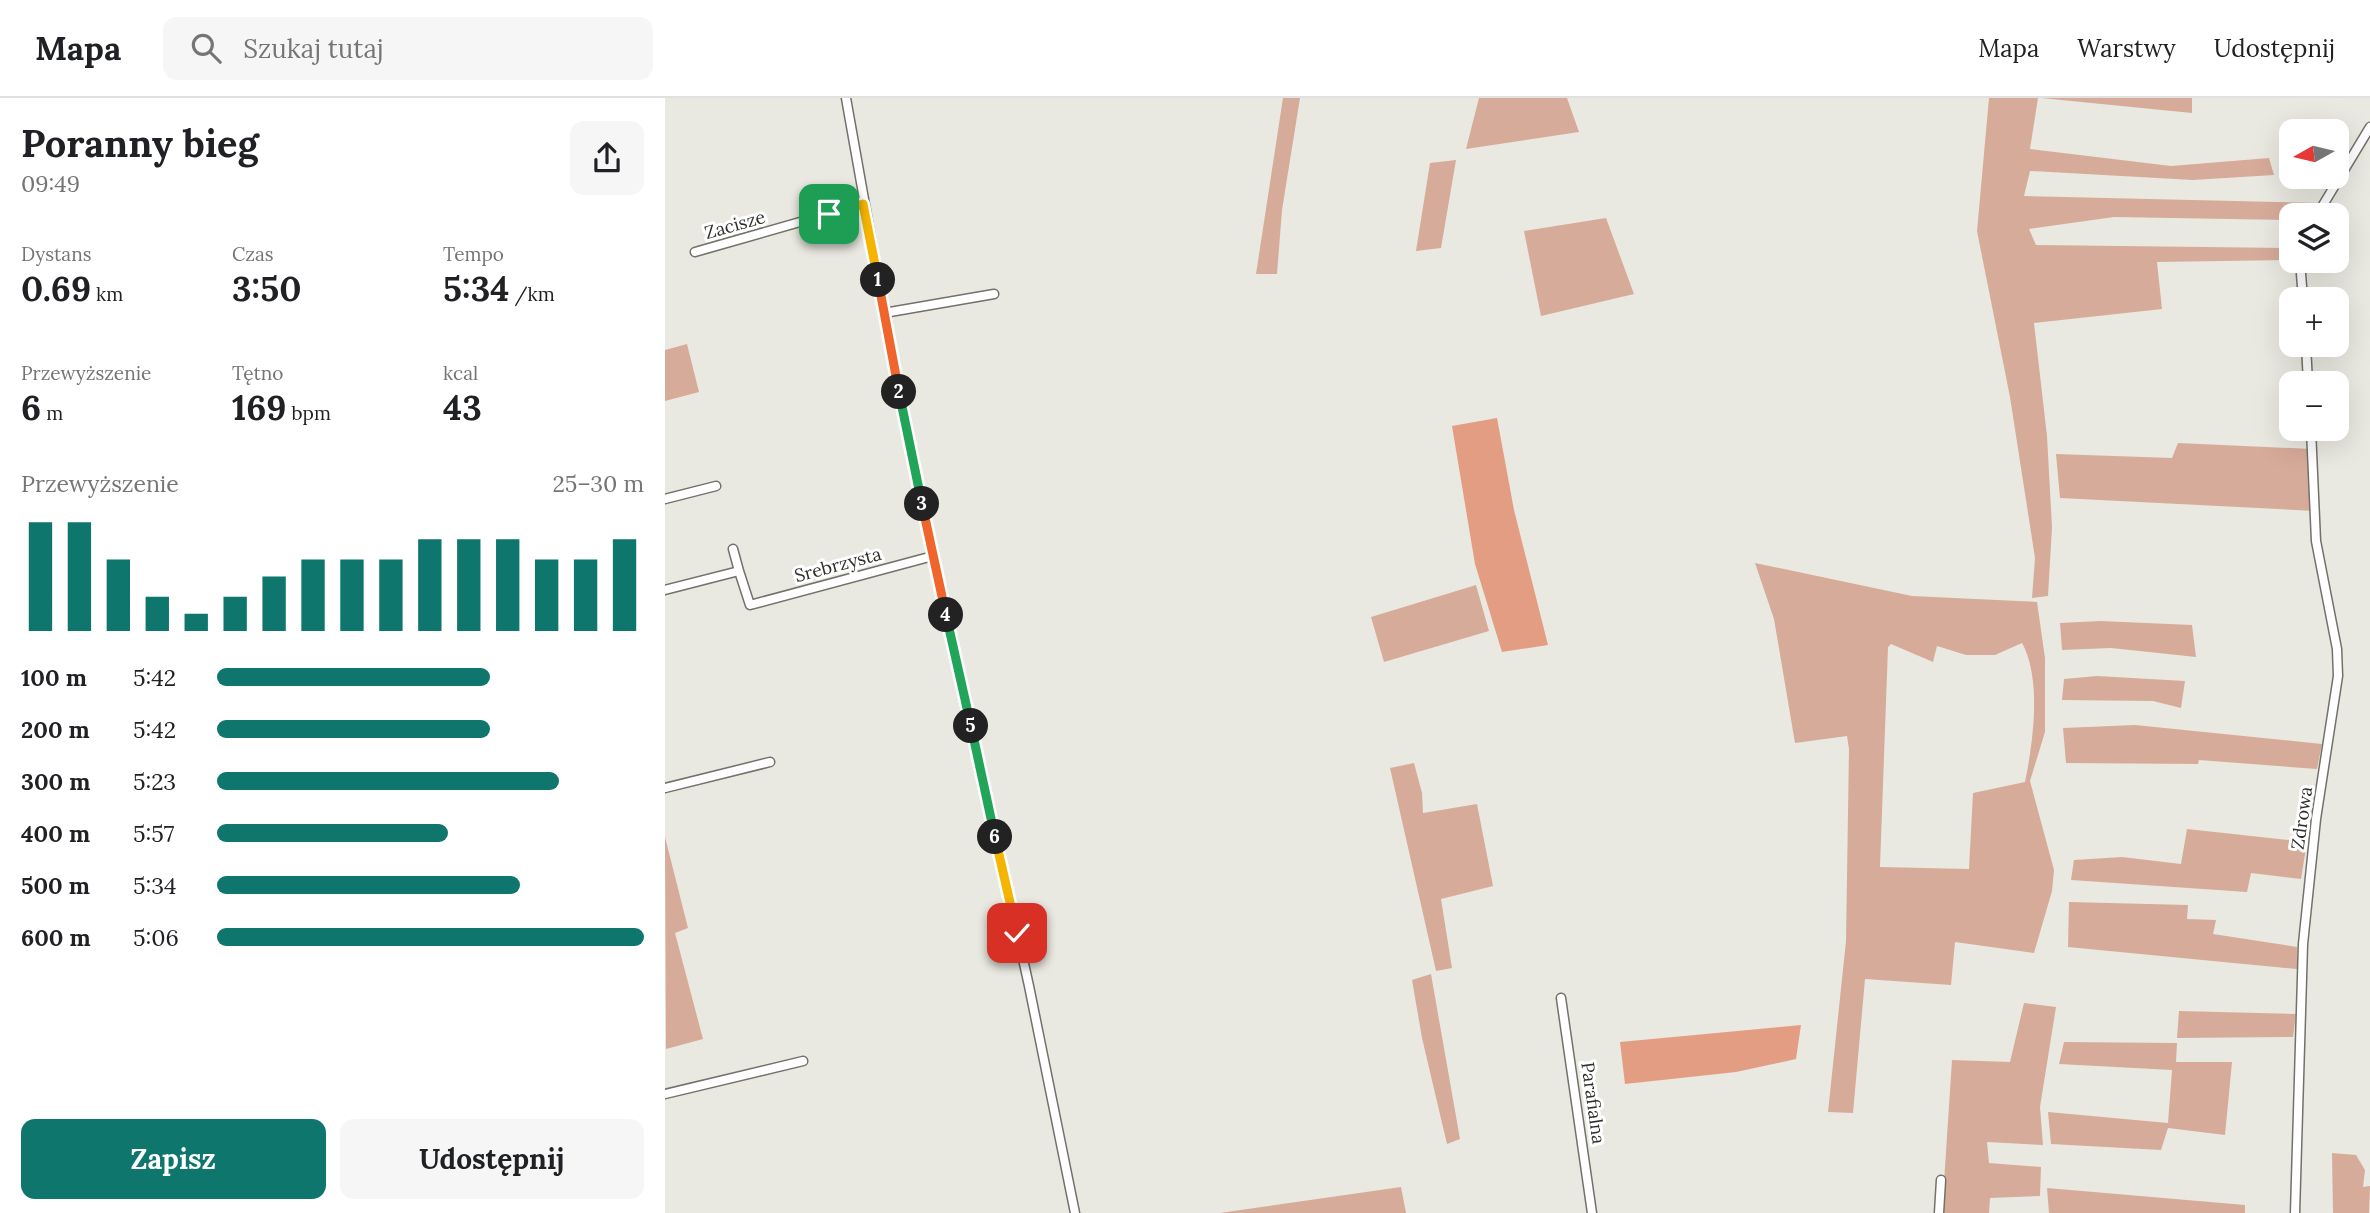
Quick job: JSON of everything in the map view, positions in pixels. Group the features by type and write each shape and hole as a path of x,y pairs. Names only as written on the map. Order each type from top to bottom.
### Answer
{"street":[{"path":"846,98 863,204 934,558 1029,986 1075,1213"},
{"path":"2324,203 2370,127"},
{"name":"Zacisze","path":"695,252 863,204"},
{"path":"884,313 993,294"},
{"name":"Zdrowa","path":"2295,1213 2303,944 2316,819 2338,676 2336,649 2316,541 2312,441"},
{"path":"665,499 716,486"},
{"path":"665,590 739,571 733,549"},
{"name":"Srebrzysta","path":"739,571 750,605 934,558"},
{"path":"665,788 771,762"},
{"name":"Parafialna","path":"1562,998 1592,1213"},
{"path":"665,1094 803,1061"},
{"path":"1939,1213 1941,1180"}],"shaded area":[{"path":"1283,98 1300,98 1282,210 1277,274 1256,274"},
{"path":"1479,98 1567,98 1579,132 1466,149"},
{"path":"1989,98 2038,98 2030,149 2171,166 2269,158 2274,175 2193,180 2030,171 2024,196 2322,203 2279,203 2279,220 2114,217 2029,229 2036,245 2279,248 2279,260 2157,262 2162,309 2034,323 2047,436 2052,527 2048,596 2032,598 2035,558 2010,397 1977,231"},
{"path":"2041,98 2192,98 2192,113"},
{"path":"1456,160 1441,248 1416,251 1430,163"},
{"path":"1606,218 1634,294 1541,316 1524,231"},
{"path":"687,344 699,392 665,401 665,350"},
{"path":"1497,418 1514,510 1548,645 1502,652 1475,564 1452,426"},
{"path":"2178,443 2312,449 2315,511 2060,498 2056,454 2172,458"},
{"path":"1755,563 1912,596 2037,602 2045,658 2045,732 2030,781 2054,870 2052,891 2034,953 1955,942 1951,985 1865,979 1853,1113 1828,1112 1846,941 1847,736 1795,743 1774,619","holes":["2022,643 2032,674 2034,711 2025,782 1973,793 1969,869 1880,867 1888,647 1891,644 1933,662 1937,646 1966,655 1995,655"]},
{"path":"1476,585 1489,631 1384,662 1371,617"},
{"path":"2100,621 2192,625 2196,657 2111,648 2062,650 2060,623"},
{"path":"2097,676 2185,681 2181,708 2153,701 2062,700 2064,679"},
{"path":"2135,725 2322,744 2317,769 2199,760 2198,764 2066,763 2063,728"},
{"path":"1414,763 1422,793 1423,813 1477,804 1493,886 1441,899 1452,968 1436,971 1390,768"},
{"path":"2187,829 2307,842 2301,879 2251,873 2247,892 2071,880 2074,860 2122,857 2181,864"},
{"path":"665,837 688,928 675,933 703,1039 666,1049"},
{"path":"2069,902 2188,905 2187,919 2216,920 2213,934 2297,947 2297,969 2068,947"},
{"path":"1431,974 1460,1139 1447,1144 1422,1038 1412,980"},
{"path":"2024,1003 2056,1007 2040,1107 2043,1145 1987,1142 1989,1163 2041,1167 2040,1196 1990,1198 1989,1213 1942,1213 1952,1060 2010,1062"},
{"path":"2179,1011 2296,1014 2293,1037 2177,1038"},
{"path":"1801,1025 1796,1059 1736,1072 1625,1084 1620,1042"},
{"path":"2064,1042 2177,1043 2176,1062 2232,1062 2225,1135 2168,1128 2161,1150 2051,1144 2048,1112 2168,1123 2172,1070 2059,1064"},
{"path":"2332,1153 2356,1155 2365,1170 2363,1187 2370,1186 2369,1213 2333,1213"},
{"path":"1401,1187 1406,1213 1220,1213"},
{"path":"2047,1188 2245,1205 2245,1213 2049,1213"}],"route":[{"path":"829,214 863,204 901,407 1017,933"}]}
